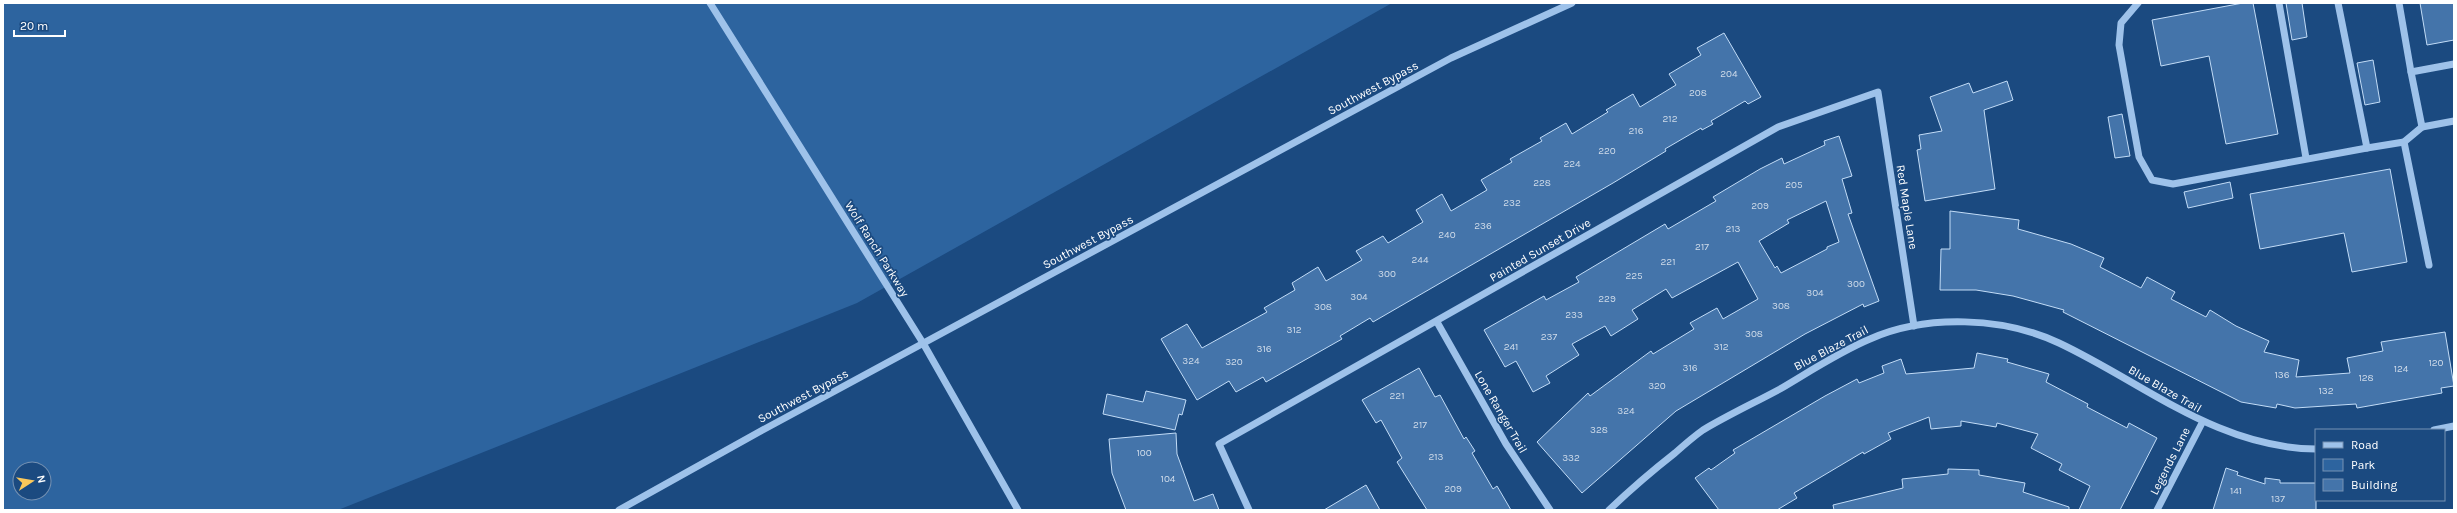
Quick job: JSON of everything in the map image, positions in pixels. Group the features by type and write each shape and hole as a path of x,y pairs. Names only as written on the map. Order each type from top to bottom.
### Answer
{"street":[{"name":"Wolf Ranch Parkway","path":"710,3 923,343 1018,510"},
{"name":"Southwest Bypass","path":"619,510 923,343 1451,58 1572,3"},
{"path":"2138,3 2121,23 2119,46 2139,157 2152,180 2173,184 2306,158 2404,142 2422,127 2454,121"},
{"path":"2279,3 2306,158"},
{"path":"2338,3 2367,148"},
{"path":"2399,3 2422,127"},
{"path":"2411,72 2454,64"},
{"name":"Painted Sunset Drive","path":"1249,510 1219,444 1437,322 1778,127 1878,92"},
{"name":"Red Maple Lane","path":"1878,92 1914,326"},
{"path":"2404,142 2429,265"},
{"name":"Lone Ranger Trail","path":"1437,322 1506,444 1550,510"},
{"name":"Blue Blaze Trail","path":"1610,510 1634,486 1702,431 1870,339 1914,326 1961,323 2024,330 2058,342 2171,403 2202,423 2236,435 2281,447 2315,449"},
{"name":"Legends Lane","path":"2157,510 2202,423"},
{"path":"2439,429 2454,426"}],"green space":[{"path":"3,3 1392,3 857,303 338,510 3,510"}],"building":[{"path":"2243,3 2253,3 2278,134 2226,144 2209,56 2161,66 2152,20"},
{"path":"2286,3 2302,3 2307,37 2292,40"},
{"path":"2420,3 2454,3 2454,40 2427,45"},
{"path":"1724,33 1761,97 1748,104 1745,101 1711,121 1713,124 1702,130 1701,128 1665,149 1666,151 1613,183 1373,322 1370,318 1340,336 1342,339 1266,382 1263,377 1236,392 1229,381 1197,400 1161,339 1187,324 1202,348 1267,312 1264,308 1295,290 1292,283 1318,267 1326,281 1362,260 1356,251 1383,236 1388,243 1423,222 1416,210 1442,194 1451,211 1487,190 1481,180 1512,162 1510,159 1542,141 1540,138 1566,123 1572,134 1608,112 1606,110 1633,94 1640,107 1676,85 1669,74 1701,55 1697,48"},
{"path":"2373,60 2380,102 2365,105 2357,63"},
{"path":"2007,81 2013,100 1984,110 1995,189 1925,201 1917,150 1921,149 1919,135 1942,131 1930,97 1969,83 1973,93"},
{"path":"2122,114 2130,156 2115,158 2108,117"},
{"path":"1839,136 1852,176 1842,179 1852,213 1848,214 1879,301 1864,307 1863,304 1805,334 1676,411 1582,493 1537,442 1588,393 1590,396 1651,351 1653,354 1694,329 1690,323 1717,308 1723,319 1758,299 1738,262 1672,298 1666,289 1632,310 1638,319 1611,336 1605,326 1572,344 1579,355 1546,376 1550,383 1533,392 1516,361 1505,367 1484,330 1544,296 1546,300 1579,282 1576,277 1665,224 1668,229 1716,201 1713,197 1760,169 1782,158 1784,164 1825,145 1824,141","holes":["1826,201 1839,242 1827,247 1827,249 1781,273 1777,266 1775,268 1759,241 1789,223 1787,220"]},
{"path":"2390,169 2407,262 2352,272 2344,233 2260,249 2250,194"},
{"path":"2230,182 2233,198 2188,208 2184,192"},
{"path":"1950,211 2019,220 2018,229 2071,244 2104,258 2100,267 2141,288 2147,277 2175,292 2171,299 2206,317 2210,310 2236,326 2269,341 2264,352 2299,360 2296,377 2350,373 2347,358 2383,351 2381,342 2445,332 2454,386 2441,388 2442,393 2357,408 2356,404 2295,408 2277,404 2276,408 2241,402 2063,312 2064,310 2013,296 1976,290 1940,290 1941,249 1950,249"},
{"path":"1977,353 2008,359 2007,362 2049,374 2046,382 2088,404 2087,407 2127,428 2129,423 2157,438 2120,510 2079,510 2090,486 2059,470 2062,464 2031,448 2038,434 1997,423 1996,427 1961,421 1961,426 1931,429 1929,417 1888,433 1891,439 1864,454 1863,452 1794,493 1797,498 1777,510 1719,510 1695,478 1709,468 1711,470 1735,453 1733,450 1825,396 1857,379 1859,383 1884,373 1882,366 1901,359 1906,374 1974,368"},
{"path":"1419,368 1435,397 1440,395 1464,439 1466,437 1475,451 1472,453 1493,489 1497,486 1511,510 1427,510 1397,462 1402,458 1381,420 1376,423 1362,400"},
{"path":"1146,391 1186,400 1182,415 1179,414 1175,430 1103,414 1107,394 1143,402"},
{"path":"1176,433 1177,454 1194,501 1213,494 1219,510 1126,510 1112,473 1109,439"},
{"path":"2226,468 2238,472 2237,475 2265,484 2265,478 2280,480 2280,483 2315,483 2316,510 2213,510"},
{"path":"1948,469 1979,470 1979,475 2025,483 2023,492 2069,507 2069,510 1834,510 1833,505 1903,488 1902,479 1948,474"},
{"path":"1366,485 1380,510 1324,510"}]}
